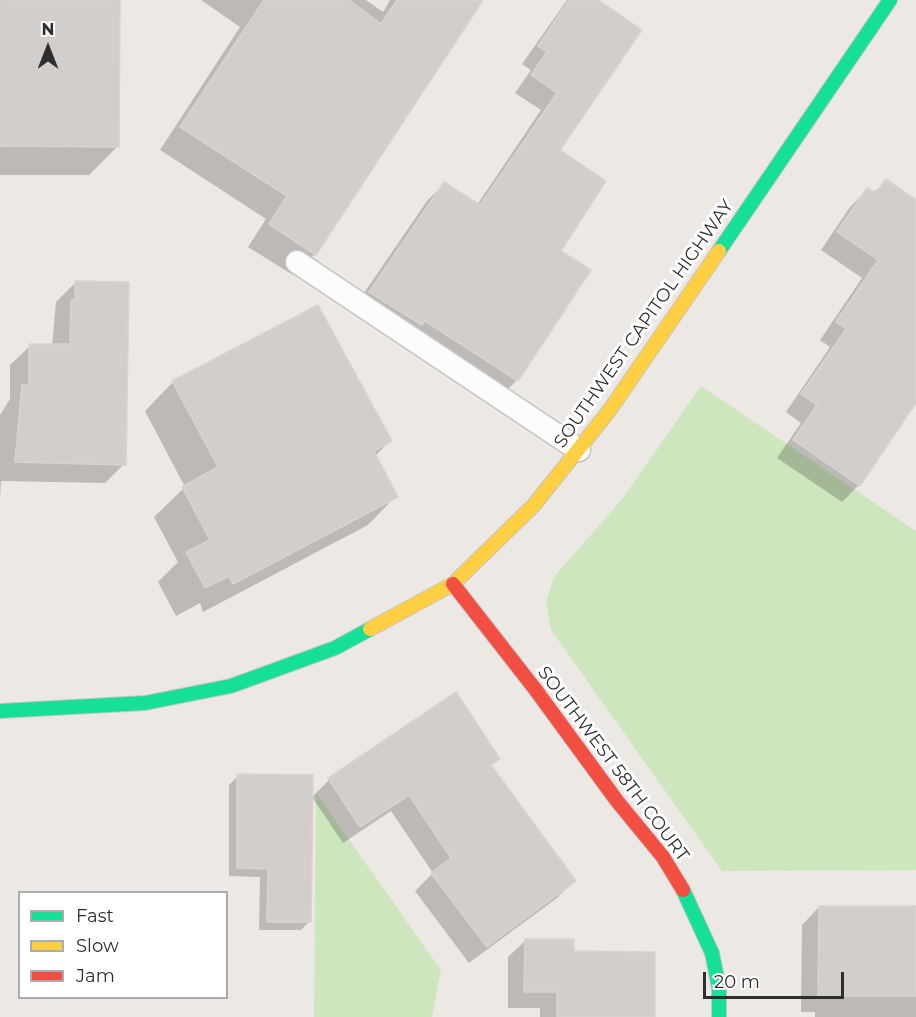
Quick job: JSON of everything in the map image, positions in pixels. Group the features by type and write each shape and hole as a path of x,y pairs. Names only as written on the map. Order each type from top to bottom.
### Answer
{"street":[{"name":"SOUTHWEST CAPITOL HIGHWAY","path":"0,711 146,703 231,686 335,648 453,584 534,505 609,411 890,0"},
{"name":"SOUTHWEST 58TH COURT","path":"453,584 663,857 693,908 712,953 719,988 719,1017"}],"lane":[{"path":"297,262 579,450"}],"green space":[{"path":"701,386 916,531 916,870 722,871 551,630 546,602 554,577 623,498"},
{"path":"316,793 441,970 432,1017 314,1017"}],"building":[{"path":"0,0 120,0 119,147 0,146"},
{"path":"264,0 349,0 381,24 397,0 483,0 316,255 269,224 287,196 180,127"},
{"path":"569,0 598,0 642,30 560,150 606,181 561,251 591,270 518,381 425,321 422,325 369,292 444,182 480,205 557,93 531,75 547,52 538,46"},
{"path":"886,179 916,200 916,403 860,486 793,440 817,405 801,394 846,329 836,322 878,260 837,232 867,188 876,193"},
{"path":"75,281 129,282 126,465 15,462 22,385 29,385 29,344 70,344 71,300 75,300"},
{"path":"318,305 392,441 374,451 398,497 233,584 229,576 205,588 186,552 210,540 182,487 218,467 172,381"},
{"path":"456,692 500,759 491,765 576,881 487,947 431,873 451,858 409,795 360,827 328,778"},
{"path":"237,774 313,775 311,922 267,922 268,869 237,868"},
{"path":"819,906 916,906 916,996 818,996"},
{"path":"525,939 574,939 574,951 655,952 655,1017 557,1017 557,992 524,992"}],"traffic: fast":[{"path":"719,251 890,0"},
{"path":"0,711 145,703 231,686 335,648 370,629"},
{"path":"683,890 712,953 719,988 719,1017"}],"traffic: slow":[{"path":"370,629 453,584 534,505 609,411 719,251"}],"traffic: jam":[{"path":"453,584 535,689 617,801 663,857 683,890"}]}
